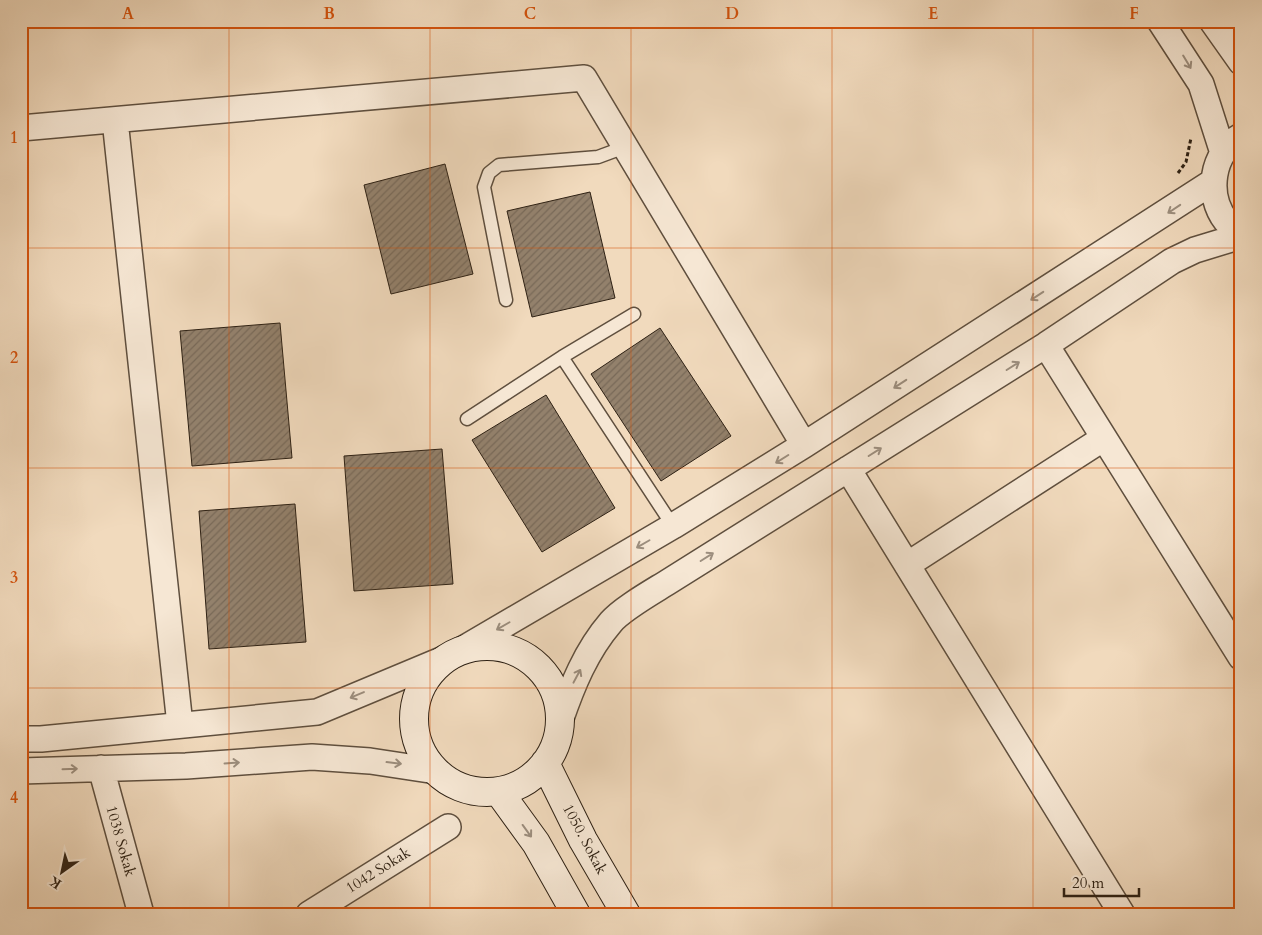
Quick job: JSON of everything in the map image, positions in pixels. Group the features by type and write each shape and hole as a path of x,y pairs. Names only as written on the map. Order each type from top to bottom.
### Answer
{"street":[{"path":"1160,21 1201,84 1223,153"},
{"path":"1212,21 1241,62"},
{"path":"21,128 555,78 584,78 804,445"},
{"path":"115,120 180,725"},
{"path":"1241,136 1223,153 1215,170 1214,181 1217,206 1226,222 1241,235"},
{"path":"1214,181 804,445 673,526 440,662 425,679 416,700 414,723 418,746 430,766 449,782 473,791 499,792 522,784 545,763 555,746 560,721 571,686 586,659 612,621 668,582 1046,345 1172,261 1195,250 1241,235"},
{"path":"1046,345 1241,657"},
{"path":"907,565 1104,438"},
{"path":"848,469 1122,914"},
{"path":"21,739 41,739 318,712 451,656 461,650 483,646 506,649 527,658 544,674 556,696 560,721"},
{"path":"21,771 186,766 312,758 370,760 436,771"},
{"name":"1050. Sokak","path":"545,763 583,840 626,914"},
{"name":"1038 Sokak","path":"101,768 141,914"},
{"path":"499,792 536,843 576,914"},
{"name":"1042 Sokak","path":"309,914 448,827"}],"lane":[{"path":"506,300 484,187 489,173 499,165 598,157 625,147"},
{"path":"467,419 562,357 634,314"},
{"path":"562,357 673,526"}],"path":[{"path":"1178,205 1172,184 1186,162 1191,133"}],"building":[{"path":"445,164 473,274 391,294 364,185"},
{"path":"590,192 615,298 532,317 507,211"},
{"path":"280,323 292,458 192,466 180,331"},
{"path":"660,328 731,436 661,481 591,374"},
{"path":"546,395 615,508 542,552 472,440"},
{"path":"442,449 453,584 354,591 344,456"},
{"path":"295,504 306,642 209,649 199,511"}]}
